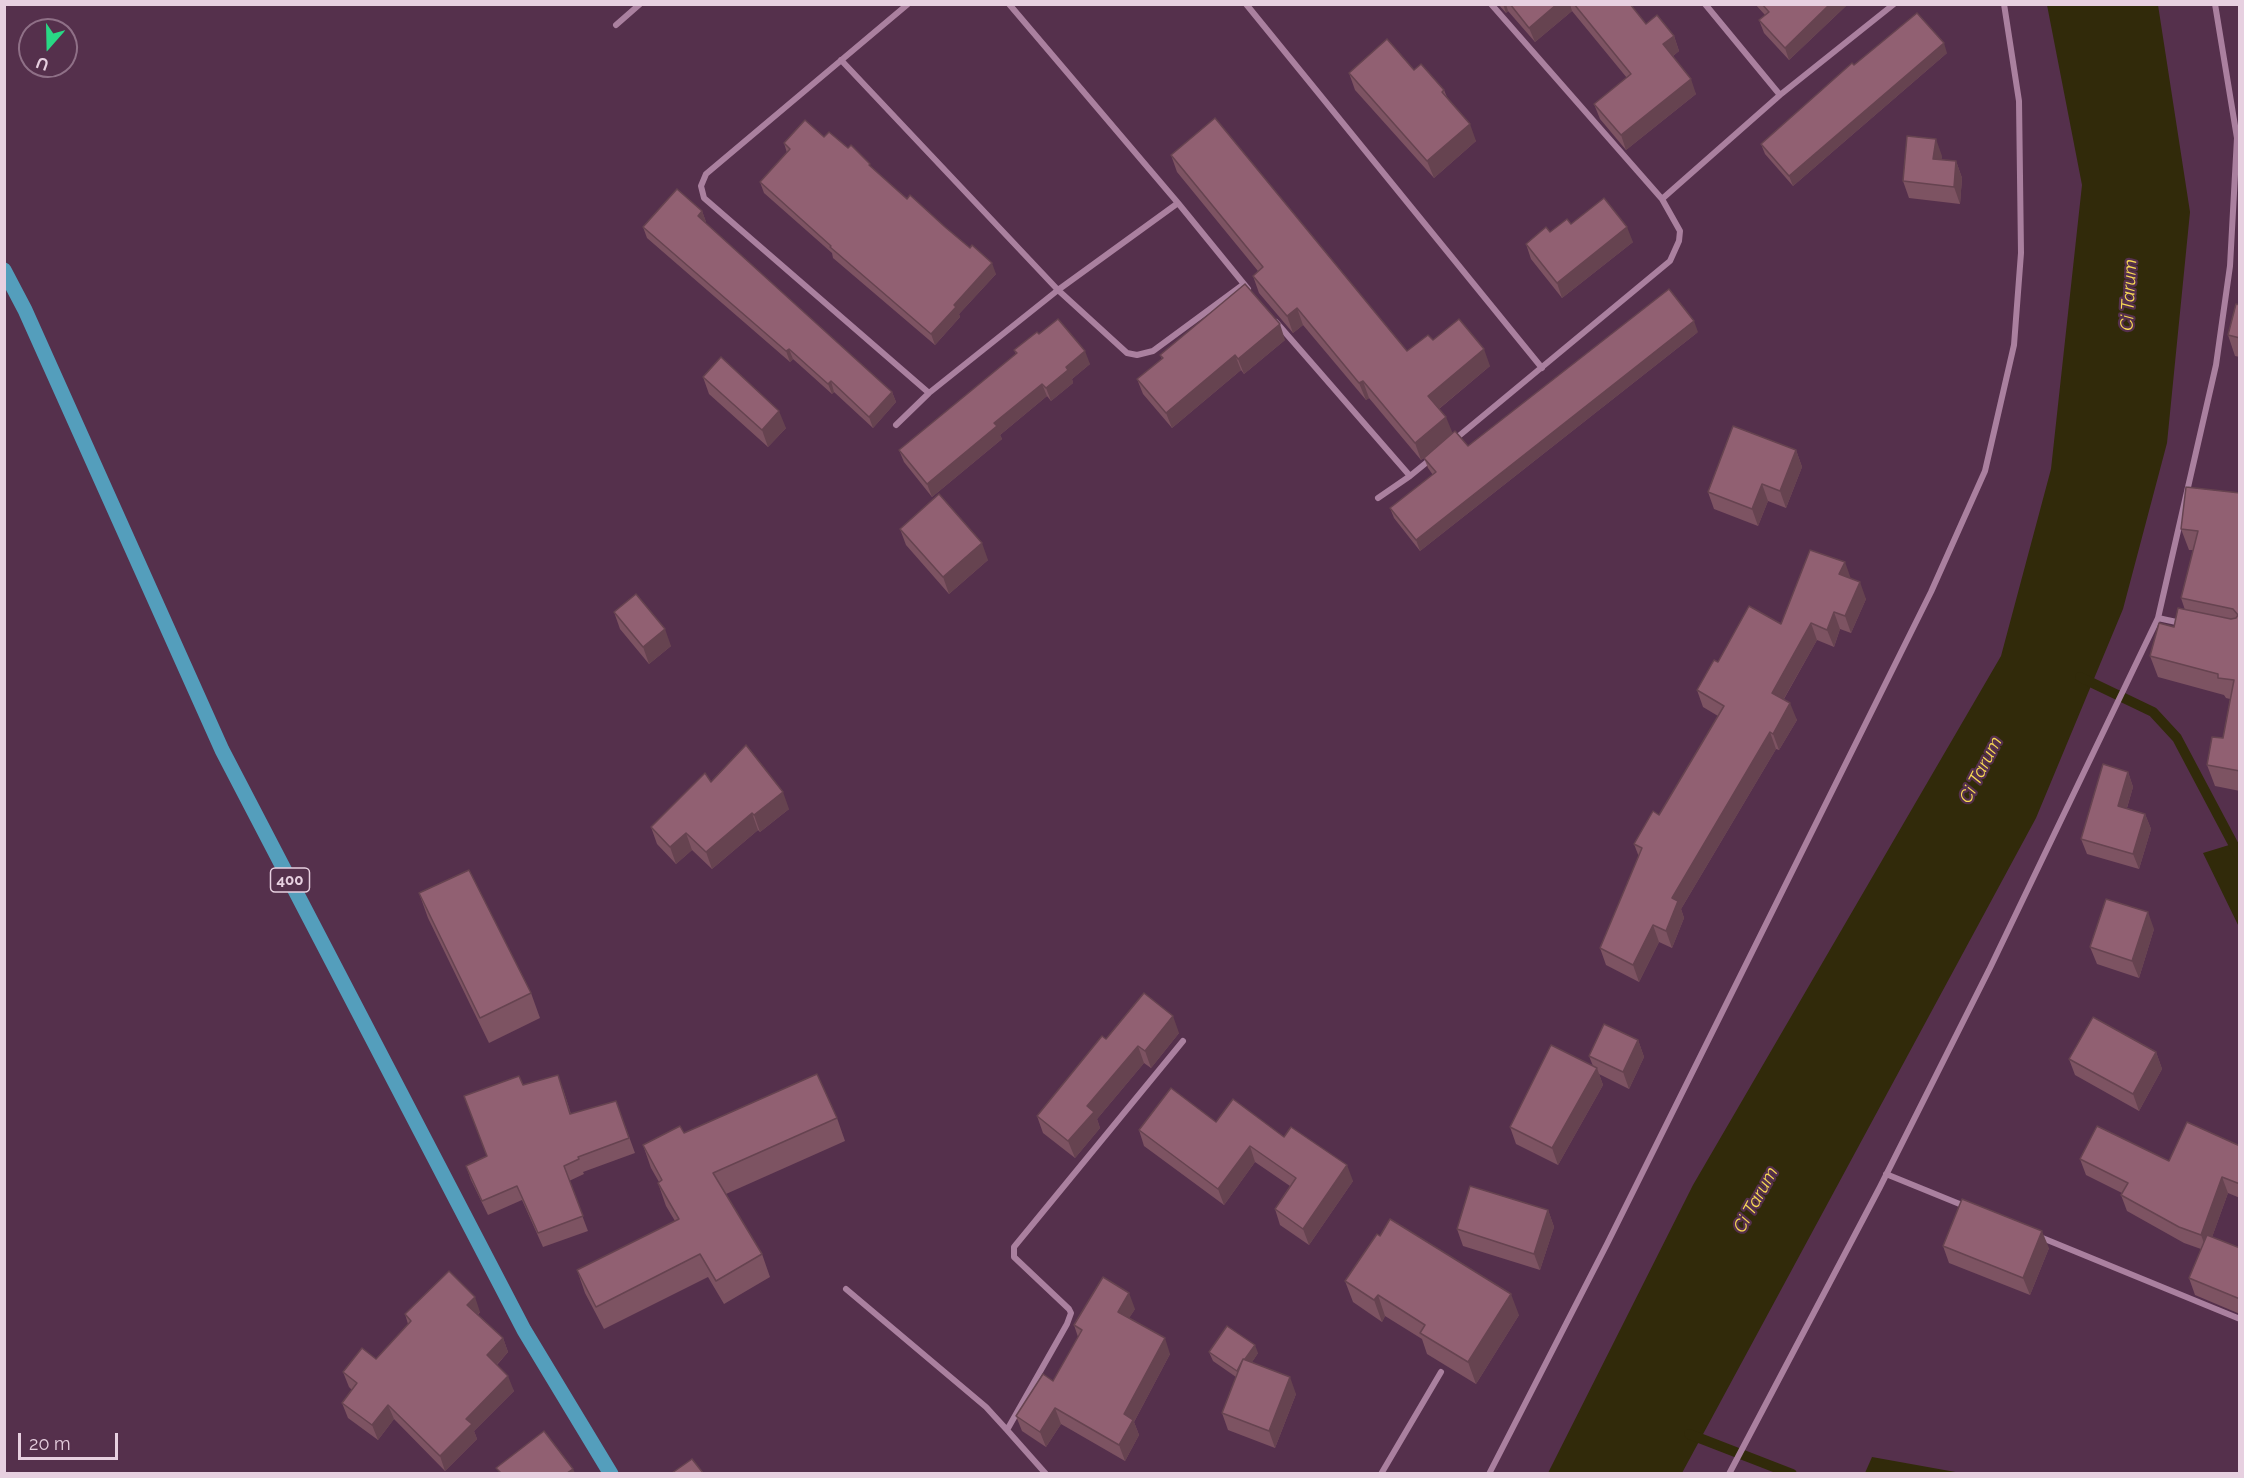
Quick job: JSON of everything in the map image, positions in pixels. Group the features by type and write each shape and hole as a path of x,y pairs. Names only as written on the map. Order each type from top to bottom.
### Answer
{"main road":[{"name":"400","path":"4,270 30,320 222,750 524,1330 610,1473"}],"street":[{"path":"616,25 640,4"},
{"path":"908,4 706,174 701,186 704,198 929,393"},
{"path":"1009,4 1252,293"},
{"path":"1246,4 1542,368"},
{"path":"1445,447 1670,261 1679,242 1680,231 1662,199 1491,4"},
{"path":"1705,4 1780,95"},
{"path":"1662,199 1780,95 1894,4"},
{"path":"1489,1473 1607,1244 1931,592 1985,471 2014,345 2021,253 2019,101 2004,4"},
{"path":"1729,1473 1886,1174 1990,968 2158,618 2216,365 2230,266 2237,138 2215,4"},
{"path":"841,60 1058,290 1128,353 1137,355 1153,351 1244,284"},
{"path":"896,425 929,393 1058,290 1178,203"},
{"path":"1274,319 1410,476"},
{"path":"1378,498 1436,455"},
{"path":"2158,618 2193,625"},
{"path":"1007,1430 1071,1313 1070,1309 1014,1257 1014,1247 1182,1041"},
{"path":"1886,1174 1975,1210"},
{"path":"2030,1233 2240,1319"},
{"path":"846,1289 986,1407 1046,1473"},
{"path":"1381,1473 1441,1372"}],"water":[{"name":"Ci Tarum","path":"2047,5 2158,5 2190,212 2167,443 2123,609 2036,818 1682,1473 1548,1473 1693,1185 2001,656 2051,469 2082,185"},
{"path":"2240,842 2239,927 2203,853"},
{"path":"1872,1457 1961,1473 1865,1473"}],"building":[{"path":"1510,4 1557,4 1529,28"},
{"path":"1574,4 1630,4 1646,24 1657,15 1674,36 1663,44 1691,79 1621,135 1594,104 1631,74"},
{"path":"1762,4 1830,4 1785,48 1759,20 1769,12"},
{"path":"1917,13 1944,43 1789,176 1761,144 1852,63 1854,65"},
{"path":"1387,39 1414,70 1421,64 1470,124 1427,161 1349,73"},
{"path":"1215,118 1407,351 1428,335 1433,340 1459,319 1484,349 1428,396 1446,417 1415,443 1363,381 1359,383 1297,308 1287,316 1253,276 1263,267 1171,155"},
{"path":"805,120 824,137 829,132 848,148 851,145 869,165 907,199 910,195 970,248 972,245 992,263 931,334 830,247 760,182 790,149 784,143"},
{"path":"1907,136 1936,139 1933,159 1956,161 1954,187 1903,181"},
{"path":"677,189 702,211 698,216 892,392 869,417 831,381 828,384 789,349 786,351 643,227"},
{"path":"1604,198 1627,227 1557,283 1526,244 1546,227 1550,232 1567,219 1571,224"},
{"path":"1245,284 1280,324 1238,359 1235,355 1166,413 1137,379 1163,358 1160,355"},
{"path":"1669,289 1694,321 1416,540 1390,508 1436,472 1424,458 1455,431 1468,446"},
{"path":"2236,304 2240,305 2240,338 2228,335"},
{"path":"1058,319 1085,351 1066,367 1068,370 1046,388 1042,384 994,423 997,426 927,484 899,450 1017,353 1014,350"},
{"path":"721,357 779,411 762,430 703,377"},
{"path":"1733,426 1796,450 1780,491 1762,484 1752,509 1708,492"},
{"path":"2186,487 2240,493 2240,771 2207,765 2212,737 2223,738 2234,680 2218,678 2218,674 2150,656 2159,623 2174,627 2178,608 2231,619 2238,615 2233,609 2181,598 2198,531 2181,529"},
{"path":"939,494 982,543 943,577 900,529"},
{"path":"1810,550 1845,562 1839,574 1860,582 1845,616 1834,612 1827,630 1811,623 1772,693 1790,703 1773,734 1770,732 1672,898 1678,901 1666,931 1653,925 1633,965 1600,948 1642,848 1634,844 1653,811 1659,815 1724,706 1697,690 1714,660 1718,662 1749,606 1781,624"},
{"path":"636,594 665,629 643,647 614,612"},
{"path":"746,745 783,792 754,815 752,813 706,852 686,833 670,847 651,827 705,773 711,782"},
{"path":"2103,764 2128,772 2118,806 2145,814 2133,854 2081,839"},
{"path":"469,870 531,993 480,1018 419,893"},
{"path":"2106,899 2148,912 2132,961 2090,947"},
{"path":"1144,993 1173,1016 1145,1051 1138,1046 1087,1106 1094,1112 1068,1141 1037,1116 1102,1036 1106,1039"},
{"path":"2093,1017 2156,1052 2133,1094 2069,1059"},
{"path":"1604,1024 1638,1040 1623,1072 1589,1056"},
{"path":"1551,1045 1597,1068 1552,1148 1510,1127"},
{"path":"817,1074 837,1118 713,1173 762,1254 716,1281 700,1254 596,1307 577,1270 679,1219 658,1183 662,1180 643,1145 680,1126 684,1133"},
{"path":"558,1075 570,1114 616,1101 629,1138 578,1157 579,1159 564,1166 583,1216 538,1233 517,1186 482,1201 466,1166 487,1156 464,1096 519,1076 523,1085"},
{"path":"1171,1088 1216,1122 1233,1099 1284,1137 1291,1127 1347,1165 1303,1229 1275,1209 1296,1178 1250,1146 1218,1189 1139,1130"},
{"path":"2187,1122 2240,1146 2240,1184 2222,1177 2201,1235 2179,1227 2121,1195 2128,1183 2080,1159 2097,1126 2169,1161"},
{"path":"1470,1186 1548,1210 1534,1254 1457,1229"},
{"path":"1962,1199 2042,1231 2023,1278 1943,1246"},
{"path":"1390,1219 1511,1294 1468,1362 1420,1333 1425,1325 1378,1295 1374,1300 1345,1281 1377,1234 1380,1236"},
{"path":"2207,1235 2240,1248 2240,1299 2189,1278"},
{"path":"449,1271 475,1297 467,1305 503,1338 487,1355 508,1376 466,1419 472,1424 440,1456 388,1405 372,1425 342,1403 357,1383 343,1372 362,1348 376,1359 411,1321 405,1314"},
{"path":"1103,1277 1129,1293 1118,1312 1165,1338 1124,1414 1133,1420 1119,1445 1055,1408 1040,1432 1016,1416 1043,1374 1053,1381 1082,1330 1074,1325"},
{"path":"1227,1326 1255,1345 1243,1359 1237,1371 1209,1352"},
{"path":"1243,1359 1290,1377 1269,1431 1222,1413"},
{"path":"544,1431 573,1469 567,1473 501,1473 496,1468"},
{"path":"692,1459 703,1473 672,1473"}],"waterway":[{"path":"2080,677 2153,712 2177,738 2240,857"},
{"path":"1689,1434 1792,1474"}]}
